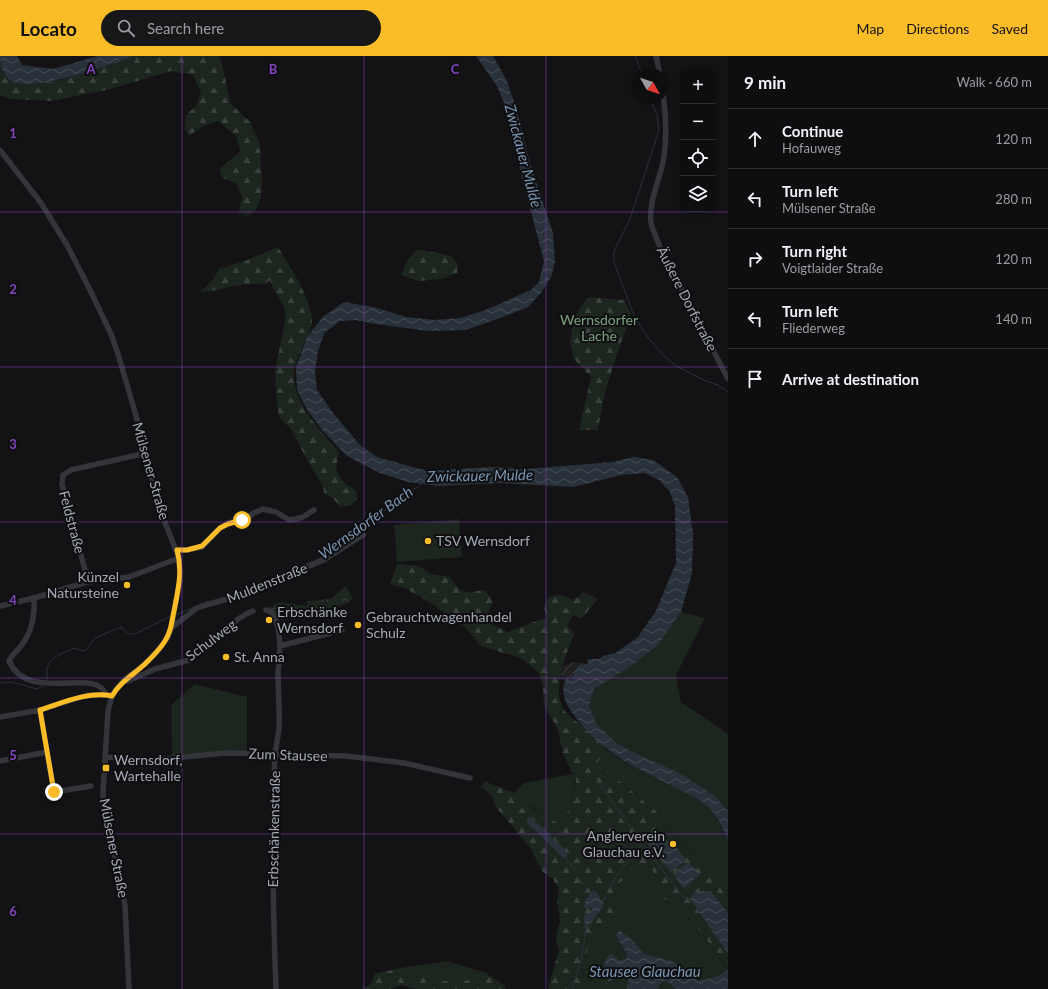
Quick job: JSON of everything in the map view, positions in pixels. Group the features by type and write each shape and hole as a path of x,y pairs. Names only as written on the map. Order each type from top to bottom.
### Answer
{"street":[{"path":"656,56 659,68"},
{"name":"Äußere Dorfstraße","path":"664,104 666,121 665,145 662,170 653,201 651,218 652,224 660,247 728,379"},
{"name":"Mülsener Straße","path":"0,150 40,203 67,245 111,334 146,453 160,510 179,558 180,580 168,637 145,664 124,680 109,695 103,793 104,805 125,905 129,989"},
{"name":"Feldstraße","path":"87,582 62,484 63,475 71,470 146,453"},
{"path":"177,550 187,550 202,546 220,528 242,520 263,509 276,512 289,520 303,517 314,510"},
{"name":"Muldenstraße","path":"171,628 197,608 206,604 234,597 324,560 363,535"},
{"path":"0,606 34,598 87,582 129,577 179,558"},
{"path":"34,598 35,614 33,622 27,637 21,646 11,655 9,661 12,668 24,678 44,683 68,682 94,684 102,687 109,695"},
{"name":"Erbschänkenstraße","path":"266,610 270,610 274,614 279,629 280,646 278,674 279,728 273,810 273,900 276,989"},
{"name":"Schulweg","path":"124,680 128,681 155,669 189,660 228,626 253,611"},
{"path":"280,646 342,630"},
{"path":"0,717 40,710 88,695 109,695"},
{"path":"40,710 54,792 91,786"},
{"path":"0,761 47,752"},
{"name":"Zum Stausee","path":"105,757 154,760 172,757 225,753 346,756 404,763 470,778"}],"shaded area":[{"path":"573,662 588,664 571,681 566,678 565,681 560,679 563,666"}],"green space":[{"path":"134,56 220,56 231,104 250,122 260,144 262,184 261,197 256,210 247,216 239,212 242,197 236,183 222,178 220,168 240,152 237,137 218,121 203,126 189,136 185,130 186,115 196,106 201,92 193,75 171,71 107,90 51,101 10,99 0,95 0,60 4,74 36,84 61,80"},
{"path":"278,247 304,293 311,313 312,321 310,330 294,368 295,386 298,397 310,417 339,452 337,460 338,476 356,491 357,499 350,506 340,507 333,498 324,493 323,486 307,460 291,429 279,417 275,371 286,317 283,305 270,280 265,284 238,285 200,292 213,280 219,269 245,261"},
{"path":"418,249 451,256 458,264 457,273 442,279 419,281 401,275 406,262"},
{"name":"Wernsdorfer Lache","path":"588,297 625,300 631,316 607,387 598,430 579,430 591,377 574,359 570,342 574,317"},
{"name":"TSV Wernsdorf","path":"459,519 462,557 397,562 394,525"},
{"path":"397,564 419,566 431,574 450,577 461,590 464,591 472,592 485,590 493,602 485,621 507,632 547,617 544,608 547,598 558,594 574,600 583,592 598,599 582,618 573,615 567,626 575,633 564,660 559,690 560,700 567,714 587,730 606,749 597,763 662,816 659,821 697,858 725,890 728,897 728,913 711,891 690,899 728,954 728,969 684,912 663,898 660,883 649,864 634,866 619,884 613,900 613,916 608,927 592,936 583,963 582,989 548,989 559,951 556,937 560,922 557,901 559,889 553,879 542,871 531,849 496,807 491,795 480,786 486,782 515,793 534,810 558,823 564,821 576,782 563,753 557,727 544,706 543,686 539,673 521,658 481,646 465,627 432,604 407,589 390,584"},
{"path":"346,586 353,599 328,609 302,613 301,611 299,614 285,611 285,614 275,615 273,610 269,608 280,602 306,606 308,601 331,599"},
{"path":"681,612 705,618 676,675 681,702 728,734 728,811 715,796 614,741 596,723 589,706 594,689 631,666 658,645"},
{"path":"195,684 247,697 247,753 172,757 171,705"},
{"path":"606,749 618,758 651,776 686,792 709,808 718,820 728,841 728,896 687,847 659,821 662,816 597,763"},
{"path":"573,774 574,792 564,821 559,823 546,817 515,793 523,783"},
{"path":"649,864 660,883 663,898 684,912 703,935 728,970 715,977 699,981 673,961 645,954 632,940 616,936 627,954 626,959 619,960 612,953 616,977 622,969 626,968 629,978 626,989 582,989 583,963 592,936 608,927 613,916 613,900 619,884 634,866"},
{"path":"447,961 486,973 478,980 442,981 406,975 400,968"},
{"path":"400,968 406,975 442,981 478,980 486,973 505,986 506,989 415,989 402,985 389,989 362,989 371,984 375,974"},
{"path":"663,981 668,982 676,989 657,989"}],"water":[{"path":"0,56 17,56 22,65 53,69 98,56 134,56 75,76 43,83 29,84 13,82 9,79 2,68"},
{"name":"Zwickauer Mulde","path":"476,56 493,56 507,81 516,108 530,163 553,233 555,262 551,277 541,293 528,307 465,330 429,331 355,320 340,321 324,333 318,351 315,371 317,390 333,413 360,445 377,457 427,471 491,467 526,469 613,462 634,457 653,460 677,477 688,497 693,534 692,573 681,612 658,645 631,666 594,689 589,706 596,723 614,741 631,751 681,774 715,796 728,811 728,841 722,827 708,807 688,794 641,771 621,759 593,737 570,710 565,700 563,690 566,678 571,680 578,666 588,664 587,659 599,659 603,656 615,653 637,638 656,611 676,563 675,506 670,492 659,480 645,473 621,475 573,487 499,483 439,486 408,482 380,473 347,456 323,431 308,411 297,390 296,367 307,337 323,317 344,302 373,307 407,317 434,320 460,318 483,311 531,290 539,282 544,261 522,178 505,105 497,86"},
{"path":"653,833 659,834 667,844 682,854 686,860 671,872 648,844 647,839"},
{"path":"688,862 700,874 684,889 673,874"},
{"path":"593,891 597,892 600,900 604,903 602,908 585,929 584,916 592,910 590,907 585,909 585,902"},
{"name":"Stausee Glauchau","path":"700,891 711,891 728,913 728,954 690,899 694,893"},
{"name":"Stausee Glauchau","path":"619,930 632,940 645,954 673,961 699,981 715,977 728,970 728,989 676,989 668,982 663,981 657,989 626,989 629,978 626,968 622,969 616,977 609,982 604,976 605,960 611,953 619,960 626,959 627,954 616,936"}],"waterway":[{"path":"635,56 640,68"},
{"path":"652,104 657,115 659,130 630,219 614,251 614,262 634,316 649,339 665,357 675,365 703,380 718,385 728,392"},
{"name":"Wernsdorfer Bach","path":"232,595 321,558 371,523 377,516 423,483"},
{"name":"Wernsdorfer Bach","path":"176,615 208,601"},
{"name":"Wernsdorfer Bach","path":"46,681 48,665 54,658 74,648 83,651 86,650 95,638 118,628 122,628 129,634 135,634 171,616"},
{"name":"Wernsdorfer Bach","path":"0,683 14,683 37,689 43,686"},
{"path":"596,779 682,896 690,899"},
{"path":"530,821 564,854"},
{"path":"603,902 615,878 642,844"},
{"path":"564,854 574,870"},
{"path":"577,876 583,885"},
{"path":"585,888 590,893"},
{"path":"572,989 581,961 586,929"}],"place":[{"name":"TSV Wernsdorf","path":"428,541"},
{"name":"Künzel Natursteine","path":"127,585"},
{"name":"Erbschänke Wernsdorf","path":"269,620"},
{"name":"Gebrauchtwagenhandel Schulz","path":"358,625"},
{"name":"St. Anna","path":"226,657"},
{"name":"Wernsdorf, Wartehalle","path":"106,768"},
{"name":"Anglerverein Glauchau e.V.","path":"673,844"}],"route":[{"path":"54,792 40,710 88,695 112,696 124,680 145,664 168,637 180,580 177,550 187,550 202,546 220,528 242,520"}]}
